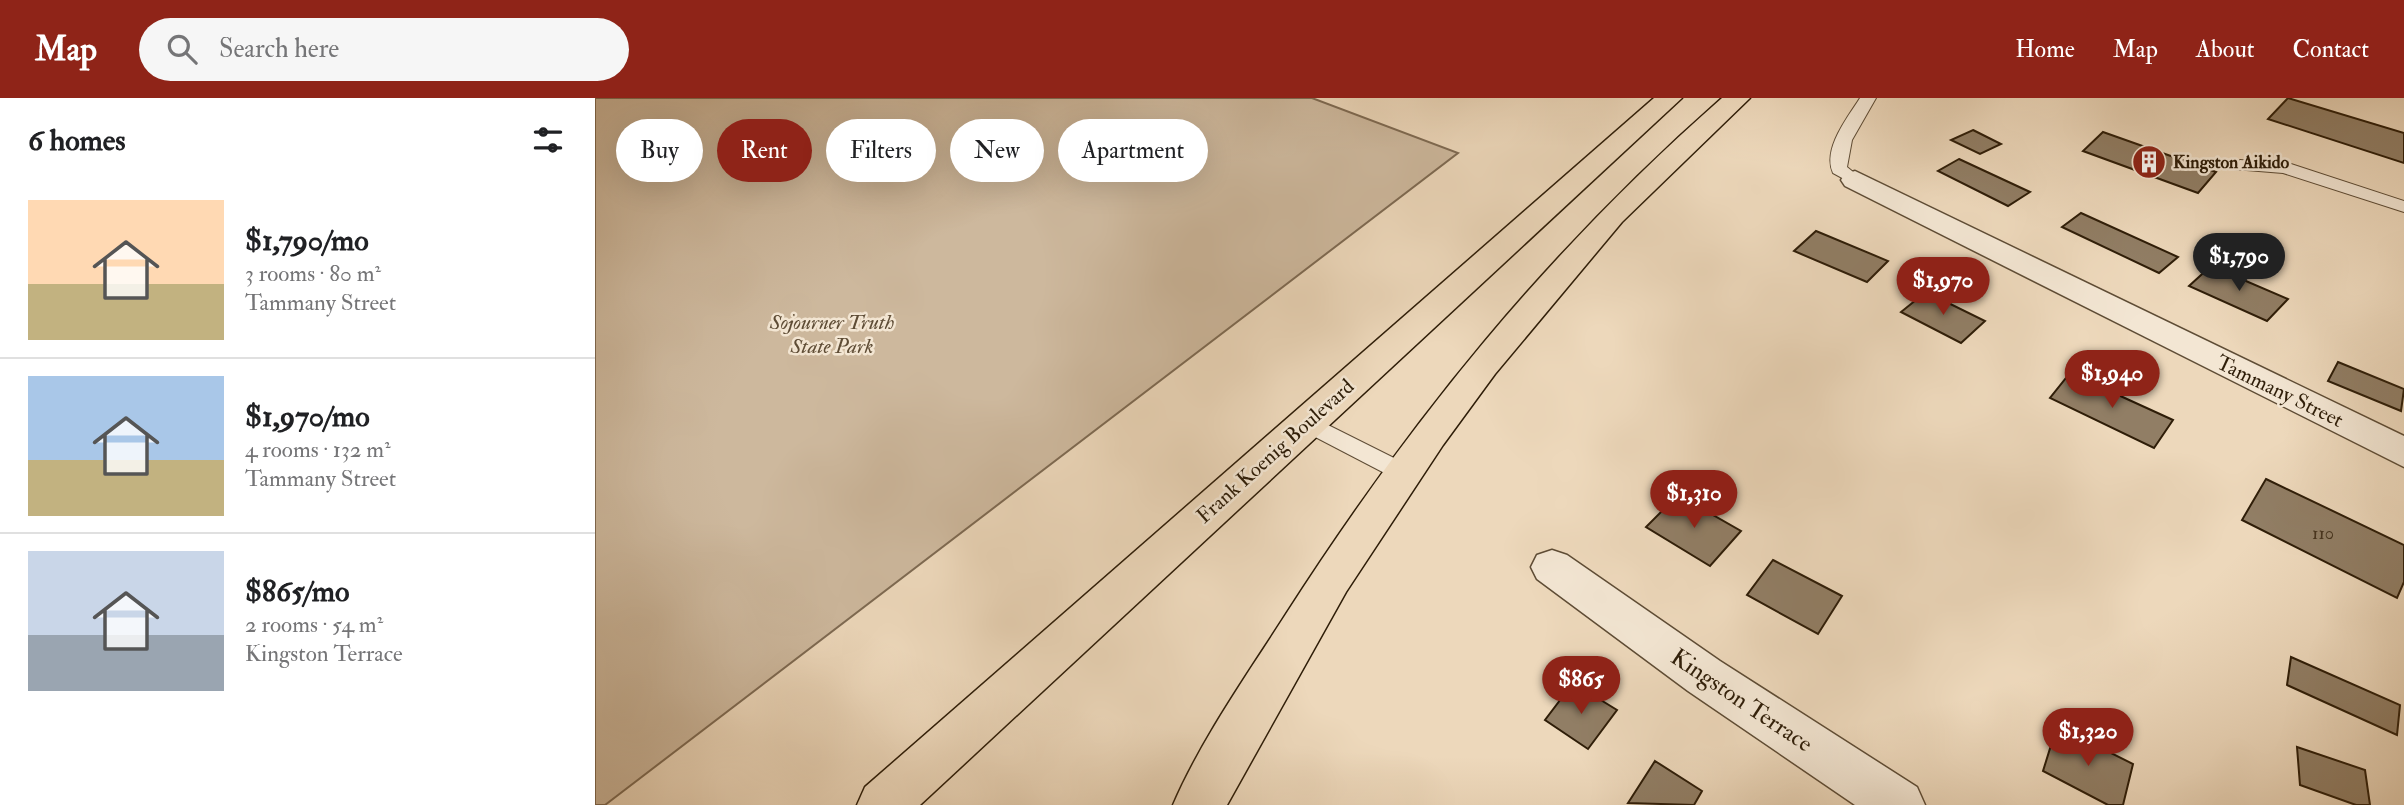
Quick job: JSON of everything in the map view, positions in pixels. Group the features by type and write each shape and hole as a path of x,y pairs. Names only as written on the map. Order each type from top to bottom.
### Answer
{"main road":[{"name":"Frank Koenig Boulevard","path":"883,805 1669,98"},
{"path":"1199,805 1325,591 1404,473 1470,383 1553,280 1639,188 1737,98"}],"street":[{"name":"Tammany Street","path":"1855,180 2404,453"},
{"name":"Kingston Terrace","path":"1552,567 1704,676 1899,805"}],"lane":[{"path":"1855,180 1839,169 1839,155 1846,132 1868,98"},
{"path":"2240,165 2285,168 2404,207"},
{"path":"1306,422 1404,473"}],"green space":[{"name":"Sojourner Truth State Park","path":"595,98 1312,98 1458,153 605,805 595,805"}],"building":[{"path":"2288,98 2404,133 2404,163 2268,119"},
{"path":"1973,130 2001,144 1980,154 1951,140"},
{"name":"Kingston Aikido","path":"2103,132 2216,172 2198,193 2083,151"},
{"path":"1959,159 2030,192 2008,206 1938,171"},
{"path":"2081,213 2178,257 2159,273 2062,227"},
{"path":"1816,231 1888,261 1867,282 1794,251"},
{"path":"2211,266 2288,299 2267,321 2189,286"},
{"path":"1926,292 1985,321 1961,343 1901,312"},
{"path":"2338,362 2404,389 2401,411 2328,381"},
{"path":"2070,373 2173,420 2154,448 2050,398"},
{"path":"2266,479 2404,545 2404,582 2397,598 2242,520"},
{"path":"1678,495 1741,531 1710,566 1646,527"},
{"path":"1773,560 1842,596 1818,634 1747,595"},
{"path":"2291,657 2400,705 2397,735 2287,685"},
{"path":"1573,683 1617,710 1588,749 1545,720"},
{"path":"2057,726 2133,764 2123,805 2108,805 2043,771"},
{"path":"2297,747 2365,770 2370,805 2356,805 2300,785"},
{"path":"1655,761 1702,791 1694,805 1628,803"}],"place":[{"name":"Kingston Aikido","path":"2149,162"}]}
